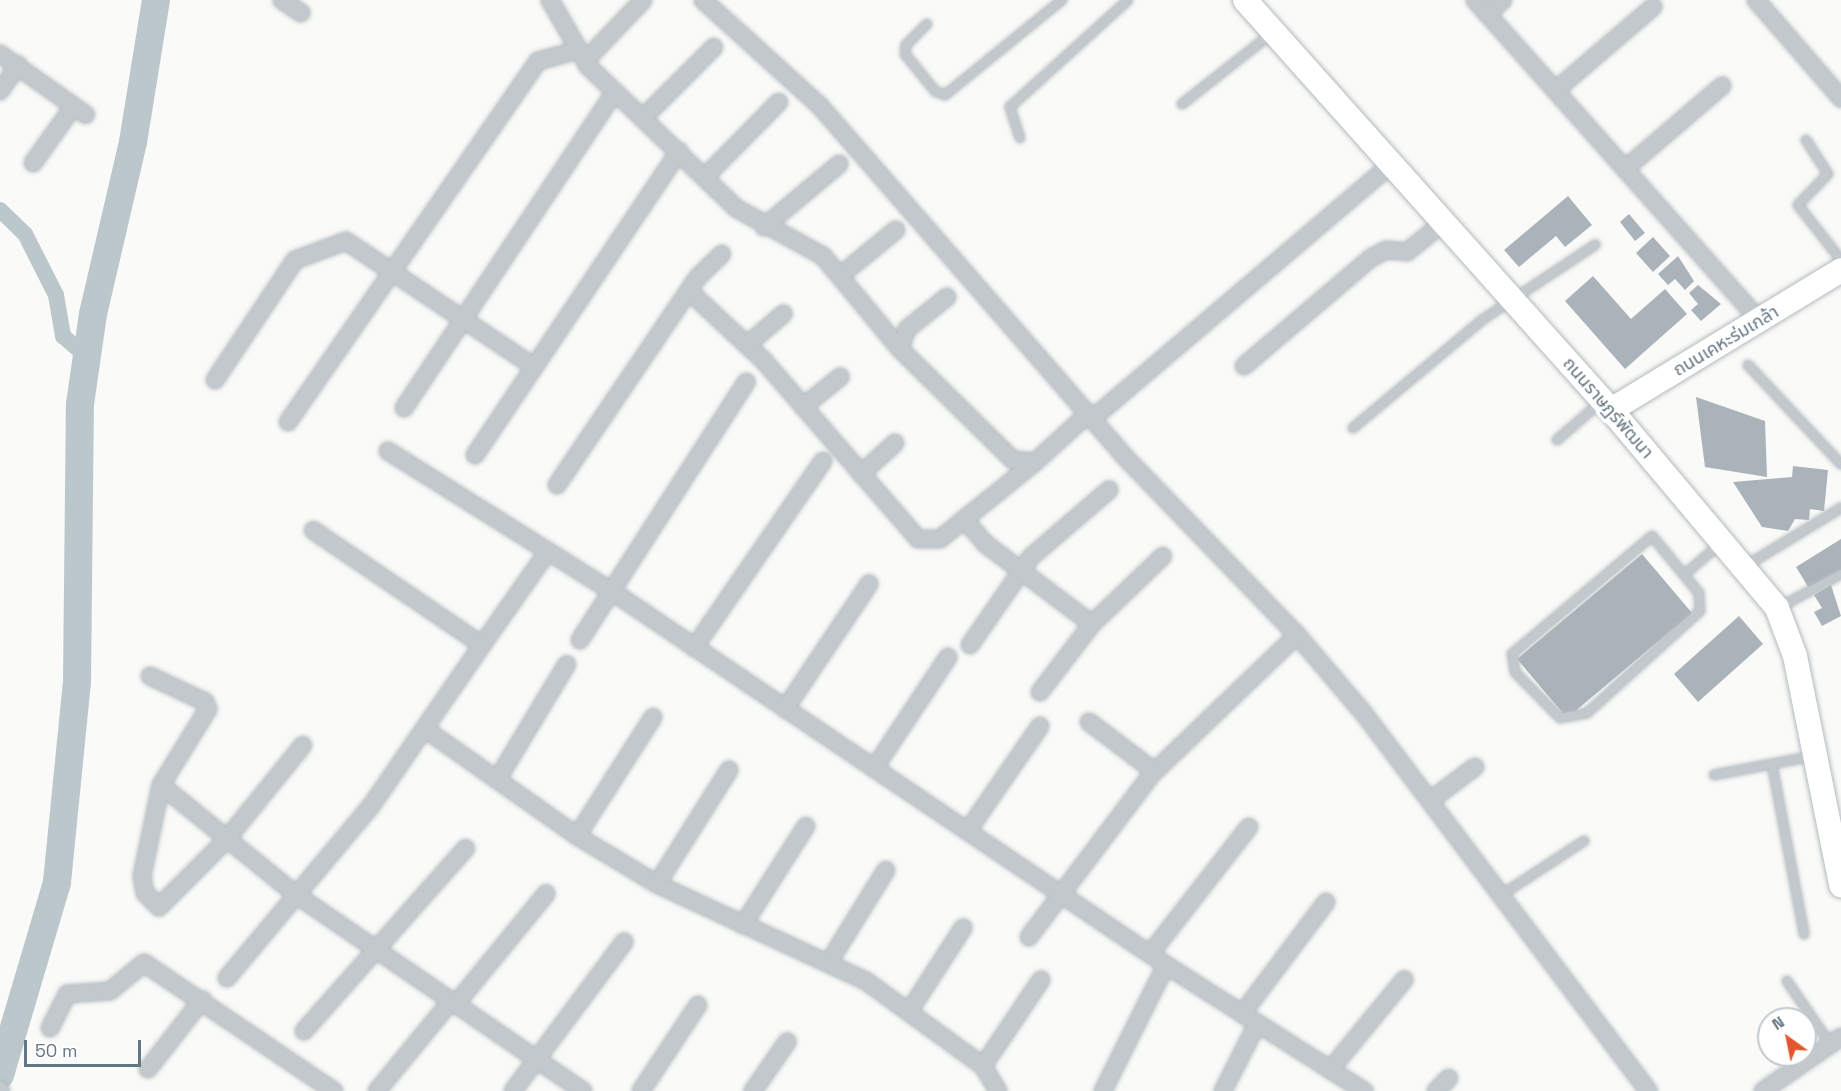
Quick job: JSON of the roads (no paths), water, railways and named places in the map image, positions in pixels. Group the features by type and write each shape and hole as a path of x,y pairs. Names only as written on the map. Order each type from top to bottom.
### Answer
{"street":[{"path":"282,0 301,13"},
{"path":"550,0 582,56 615,92 705,177 764,227 824,256 900,350 1013,460 1035,462"},
{"path":"288,422 537,61 582,56 643,0"},
{"path":"703,0 820,106 1207,548 1297,636 1431,800 1648,1091"},
{"name":"ถนนราษฏร์พัฒนา","path":"1245,0 1390,165 1444,222 1607,405 1777,608 1793,645 1841,885"},
{"path":"1475,0 1760,321"},
{"path":"1487,14 1503,0"},
{"path":"1756,0 1841,98"},
{"path":"1556,90 1653,7"},
{"path":"643,118 714,47"},
{"path":"0,54 79,111 33,163"},
{"path":"0,91 18,65"},
{"path":"1625,169 1722,86"},
{"path":"404,408 615,92"},
{"path":"705,177 779,102"},
{"path":"475,455 679,151"},
{"path":"764,227 839,164"},
{"path":"688,291 747,345 918,539 940,539 1390,165"},
{"path":"1244,366 1371,258 1386,250 1407,252 1444,222"},
{"path":"841,275 896,230"},
{"path":"214,380 295,260 346,241 534,367"},
{"path":"557,485 688,291 722,254"},
{"name":"ถนนเคหะร่มเกล้า","path":"1607,405 1760,321 1841,270"},
{"path":"900,350 907,329 947,297"},
{"path":"747,345 783,314"},
{"path":"803,407 840,377"},
{"path":"580,640 610,590 746,382"},
{"path":"861,474 895,443"},
{"path":"388,451 610,590 785,709 969,829 1166,965 1330,1071 1345,1086 1364,1091"},
{"path":"694,648 823,461"},
{"path":"970,645 1025,573 1031,557 1110,490"},
{"path":"964,519 1025,573 1092,624"},
{"path":"313,530 482,645"},
{"path":"227,978 295,894 346,837 425,729 548,551"},
{"path":"1040,692 1092,624 1162,556"},
{"path":"785,709 869,584"},
{"path":"1029,937 1059,892 1154,771 1297,636"},
{"path":"875,766 948,657"},
{"path":"497,780 567,664"},
{"path":"150,676 205,702 208,708 161,785 142,876 152,902 163,907 226,840 303,745"},
{"path":"577,836 653,717"},
{"path":"1089,722 1154,771"},
{"path":"969,829 1040,726"},
{"path":"425,729 577,836 657,884 743,925 829,962 910,1010 983,1066 998,1091"},
{"path":"1431,800 1475,767"},
{"path":"657,884 729,770"},
{"path":"161,785 295,894 583,1091"},
{"path":"743,925 806,826"},
{"path":"1150,954 1249,827"},
{"path":"304,1031 466,848"},
{"path":"829,962 886,870"},
{"path":"377,1091 546,894"},
{"path":"1242,1014 1326,902"},
{"path":"910,1010 963,928"},
{"path":"513,1091 540,1061 624,942"},
{"path":"50,1028 67,994 110,991 138,964 153,967 333,1091"},
{"path":"1103,1091 1166,965"},
{"path":"983,1066 1041,980"},
{"path":"1330,1071 1404,980"},
{"path":"148,1069 202,1000"},
{"path":"641,1091 698,1005"},
{"path":"1222,1091 1257,1024"},
{"path":"1763,1091 1835,1040"},
{"path":"753,1091 787,1042"},
{"path":"1436,1091 1449,1078"}],"lane":[{"path":"927,24 906,45 905,54 935,91 945,95 1062,0"},
{"path":"1020,138 1010,107 1128,0"},
{"path":"1182,104 1274,32"},
{"path":"1806,140 1828,174 1798,205 1841,260"},
{"path":"1353,428 1414,372 1512,299 1595,245"},
{"path":"1748,365 1841,465"},
{"path":"1557,440 1607,405"},
{"path":"1743,567 1841,508"},
{"path":"1647,537 1656,540 1685,574 1699,593 1700,611 1578,718 1560,718 1511,665 1512,654 1647,537"},
{"path":"1685,574 1722,542"},
{"path":"1777,608 1841,574"},
{"path":"1714,775 1814,756"},
{"path":"1772,764 1804,934"},
{"path":"1503,894 1584,841"},
{"path":"1786,981 1835,1040"}],"waterway":[{"path":"0,1075 57,882 77,682 80,404 93,314 133,142 156,0"},
{"path":"0,210 25,234 56,295 63,336 87,357"}]}
